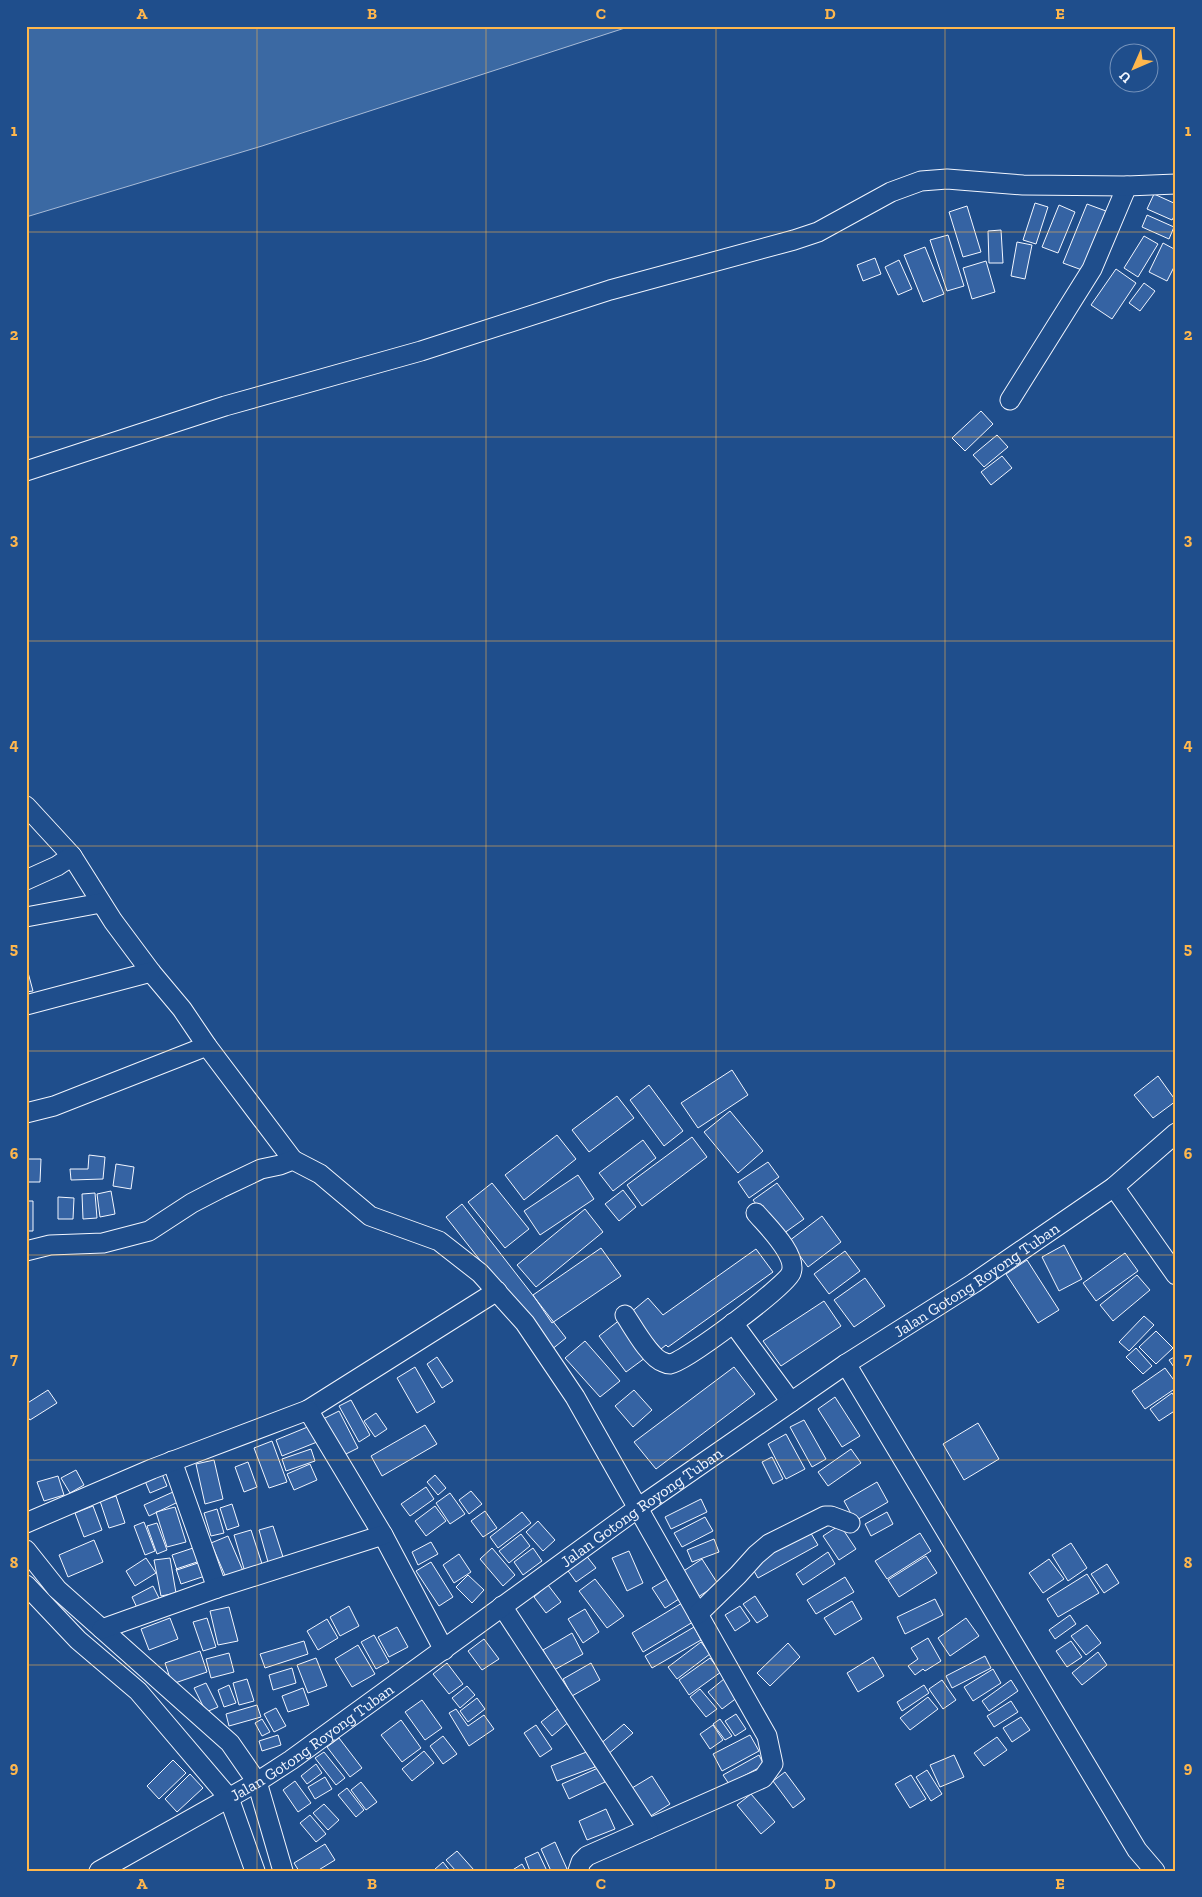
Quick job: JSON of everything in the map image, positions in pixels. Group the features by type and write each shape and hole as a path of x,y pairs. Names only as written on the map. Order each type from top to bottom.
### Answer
{"street":[{"path":"26,471 225,406 421,351 610,290 794,240 818,232 891,192 921,181 947,179 1023,185 1127,186 1176,184"},
{"path":"1010,400 1092,270 1127,186"},
{"path":"26,806 72,856 112,921 182,1009 207,1046 293,1160 320,1174 370,1216 439,1241 480,1273 525,1323 576,1397 767,1736 773,1764 763,1778 587,1856 581,1862 578,1871"},
{"path":"26,880 57,866 72,856"},
{"path":"26,917 101,903"},
{"path":"26,1005 151,972"},
{"path":"26,1113 54,1106 207,1046"},
{"name":"Jalan Gotong Royong Tuban","path":"99,1871 257,1782 291,1760 638,1508 790,1402 846,1364 974,1284 1114,1188 1176,1133"},
{"path":"26,1251 50,1245 104,1243 149,1231 192,1203 261,1168 280,1165 293,1160"},
{"path":"1114,1188 1176,1275"},
{"path":"625,1315 654,1357 670,1364 684,1357 733,1323 783,1284 792,1272 792,1259 776,1236 756,1213"},
{"path":"26,1523 172,1461 308,1410 497,1291"},
{"path":"733,1323 790,1402"},
{"path":"846,1364 1137,1850 1155,1871"},
{"path":"308,1410 383,1535 444,1650"},
{"path":"172,1461 217,1588"},
{"path":"698,1614 769,1544 825,1516 831,1516 850,1523"},
{"path":"102,1629 217,1588 383,1535"},
{"path":"26,1550 57,1589 230,1743 257,1782 283,1871"},
{"path":"26,1585 78,1640 138,1691 229,1798 255,1871"},
{"path":"502,1606 648,1829"}],"water":[{"path":"26,26 631,26 262,146 26,217"}],"building":[{"path":"1154,194 1176,204 1176,213 1172,220 1147,209"},
{"path":"1035,203 1048,207 1036,244 1023,240"},
{"path":"1087,204 1106,211 1082,270 1063,263"},
{"path":"1059,205 1075,212 1058,253 1042,247"},
{"path":"967,206 981,252 963,257 949,212"},
{"path":"1147,215 1174,227 1169,239 1142,227"},
{"path":"1001,230 1003,263 989,263 988,231"},
{"path":"948,235 964,286 947,291 930,240"},
{"path":"1144,236 1158,244 1138,277 1124,268"},
{"path":"1017,242 1032,245 1025,279 1011,276"},
{"path":"1163,243 1176,250 1176,263 1167,281 1149,272"},
{"path":"925,247 944,294 923,302 904,255"},
{"path":"875,258 881,274 863,281 857,265"},
{"path":"899,260 912,289 898,295 885,267"},
{"path":"986,261 995,292 972,299 963,268"},
{"path":"1116,269 1136,283 1112,319 1091,305"},
{"path":"1144,283 1155,291 1140,311 1129,303"},
{"path":"981,411 993,424 965,451 952,438"},
{"path":"997,435 1008,447 984,467 973,455"},
{"path":"1002,456 1012,468 991,485 981,472"},
{"path":"26,965 33,991 26,992"},
{"path":"732,1070 748,1095 698,1128 681,1103"},
{"path":"1158,1076 1176,1101 1153,1118 1134,1095"},
{"path":"649,1085 683,1131 664,1146 630,1100"},
{"path":"617,1096 634,1118 589,1152 572,1130"},
{"path":"730,1111 763,1151 738,1173 704,1132"},
{"path":"557,1135 576,1159 524,1200 505,1175"},
{"path":"692,1137 707,1157 642,1206 627,1185"},
{"path":"643,1140 656,1158 613,1191 599,1173"},
{"path":"89,1155 105,1157 103,1179 71,1180 70,1169 88,1169"},
{"path":"28,1159 41,1159 40,1182 27,1182"},
{"path":"768,1162 779,1177 749,1198 738,1182"},
{"path":"116,1164 134,1167 131,1189 113,1186"},
{"path":"578,1175 594,1199 540,1235 524,1211"},
{"path":"492,1183 529,1229 505,1248 468,1202"},
{"path":"777,1183 804,1219 780,1236 753,1200"},
{"path":"623,1190 636,1207 619,1221 605,1204"},
{"path":"111,1191 115,1214 100,1217 97,1194"},
{"path":"95,1193 97,1218 83,1219 82,1194"},
{"path":"58,1197 74,1198 73,1219 58,1219"},
{"path":"26,1201 33,1201 33,1231 26,1231"},
{"path":"462,1204 566,1338 551,1350 446,1217"},
{"path":"585,1209 603,1232 536,1287 517,1265"},
{"path":"822,1216 841,1242 808,1267 789,1241"},
{"path":"1064,1245 1082,1279 1059,1291 1042,1257"},
{"path":"601,1248 621,1276 552,1323 533,1295"},
{"path":"756,1249 773,1272 668,1347 666,1345 661,1349 630,1313 648,1298 663,1315"},
{"path":"845,1251 860,1271 829,1294 814,1274"},
{"path":"1125,1253 1138,1271 1096,1301 1083,1283"},
{"path":"1027,1260 1059,1310 1038,1323 1006,1274"},
{"path":"1137,1275 1150,1290 1113,1321 1100,1305"},
{"path":"865,1278 885,1306 854,1327 834,1300"},
{"path":"824,1301 841,1326 781,1366 763,1341"},
{"path":"1144,1316 1154,1325 1129,1351 1119,1342"},
{"path":"621,1319 649,1355 626,1372 599,1336"},
{"path":"1156,1331 1173,1348 1156,1364 1139,1347"},
{"path":"585,1341 620,1381 600,1397 565,1358"},
{"path":"1136,1348 1152,1366 1143,1374 1126,1357"},
{"path":"1176,1356 1176,1370 1169,1360"},
{"path":"437,1357 453,1381 442,1388 427,1364"},
{"path":"415,1367 435,1402 417,1413 397,1378"},
{"path":"734,1367 755,1394 656,1469 634,1442"},
{"path":"1165,1368 1176,1383 1176,1388 1145,1409 1132,1391"},
{"path":"48,1390 57,1403 30,1420 26,1415 26,1404"},
{"path":"634,1390 652,1410 633,1427 615,1406"},
{"path":"1172,1393 1176,1399 1176,1410 1159,1421 1150,1409"},
{"path":"835,1397 860,1436 842,1447 818,1409"},
{"path":"351,1400 370,1435 359,1442 339,1406"},
{"path":"339,1411 358,1448 342,1456 323,1419"},
{"path":"376,1413 387,1429 375,1437 364,1421"},
{"path":"804,1420 826,1459 812,1467 790,1427"},
{"path":"978,1423 999,1459 964,1480 943,1444"},
{"path":"425,1425 437,1444 382,1476 371,1456"},
{"path":"310,1426 317,1442 282,1456 276,1440"},
{"path":"786,1434 805,1469 786,1479 768,1444"},
{"path":"272,1441 287,1482 269,1488 254,1448"},
{"path":"311,1449 315,1461 286,1471 282,1459"},
{"path":"851,1449 861,1463 828,1486 818,1472"},
{"path":"772,1457 783,1479 773,1484 762,1462"},
{"path":"214,1460 223,1499 205,1504 196,1464"},
{"path":"248,1462 257,1487 244,1492 235,1467"},
{"path":"310,1464 317,1480 294,1490 287,1474"},
{"path":"76,1470 84,1485 70,1493 61,1478"},
{"path":"162,1474 167,1486 150,1493 145,1481"},
{"path":"435,1475 446,1488 438,1495 427,1482"},
{"path":"58,1476 64,1495 44,1501 37,1482"},
{"path":"877,1482 888,1502 855,1521 844,1501"},
{"path":"426,1487 434,1499 410,1516 401,1504"},
{"path":"471,1491 482,1504 469,1514 459,1500"},
{"path":"173,1492 178,1502 149,1516 144,1505"},
{"path":"450,1493 465,1514 450,1524 436,1503"},
{"path":"116,1496 125,1523 109,1528 100,1501"},
{"path":"701,1499 707,1512 671,1529 665,1517"},
{"path":"232,1504 239,1526 227,1530 220,1508"},
{"path":"93,1506 102,1530 84,1537 75,1513"},
{"path":"435,1506 446,1521 426,1536 415,1521"},
{"path":"175,1507 186,1542 167,1547 156,1512"},
{"path":"217,1509 224,1533 211,1536 204,1513"},
{"path":"485,1511 497,1528 483,1537 471,1521"},
{"path":"522,1512 531,1523 498,1548 490,1537"},
{"path":"887,1512 893,1524 871,1536 865,1524"},
{"path":"705,1517 713,1531 682,1547 674,1533"},
{"path":"538,1521 555,1540 543,1551 526,1532"},
{"path":"144,1522 155,1551 145,1555 134,1526"},
{"path":"157,1523 167,1550 157,1554 147,1526"},
{"path":"840,1525 856,1549 839,1560 823,1536"},
{"path":"273,1526 283,1557 268,1562 259,1530"},
{"path":"251,1530 263,1567 245,1572 234,1535"},
{"path":"809,1530 818,1545 758,1578 750,1564"},
{"path":"920,1533 931,1551 887,1579 875,1561"},
{"path":"521,1534 530,1546 509,1563 499,1551"},
{"path":"228,1536 244,1573 227,1580 211,1543"},
{"path":"714,1539 719,1552 692,1562 687,1550"},
{"path":"94,1540 103,1562 68,1577 59,1555"},
{"path":"431,1542 438,1554 418,1565 412,1552"},
{"path":"1071,1543 1087,1568 1068,1581 1052,1555"},
{"path":"199,1546 204,1561 177,1570 172,1555"},
{"path":"492,1548 515,1575 503,1586 480,1559"},
{"path":"533,1548 542,1561 523,1575 514,1562"},
{"path":"629,1551 643,1583 627,1591 612,1558"},
{"path":"828,1552 835,1564 803,1585 796,1574"},
{"path":"459,1554 471,1572 454,1583 443,1565"},
{"path":"585,1554 596,1568 576,1582 566,1568"},
{"path":"926,1556 937,1573 899,1597 888,1580"},
{"path":"146,1558 156,1573 135,1586 126,1571"},
{"path":"170,1558 176,1593 161,1596 154,1560"},
{"path":"702,1559 718,1584 698,1597 682,1572"},
{"path":"1049,1559 1064,1579 1043,1593 1029,1573"},
{"path":"200,1561 205,1576 181,1584 176,1569"},
{"path":"431,1562 453,1597 439,1606 416,1571"},
{"path":"1107,1564 1119,1583 1104,1593 1091,1574"},
{"path":"1087,1574 1099,1593 1058,1617 1047,1599"},
{"path":"468,1575 484,1590 472,1603 456,1587"},
{"path":"845,1577 854,1592 816,1614 807,1600"},
{"path":"669,1578 682,1597 665,1608 652,1588"},
{"path":"595,1579 624,1616 607,1628 579,1591"},
{"path":"548,1585 561,1602 546,1613 534,1597"},
{"path":"153,1586 161,1602 139,1612 132,1597"},
{"path":"755,1596 768,1616 757,1623 743,1604"},
{"path":"935,1599 943,1615 905,1634 897,1617"},
{"path":"852,1601 862,1619 835,1635 824,1618"},
{"path":"682,1603 693,1622 643,1652 632,1633"},
{"path":"349,1606 359,1626 340,1636 330,1617"},
{"path":"740,1606 750,1621 735,1631 725,1615"},
{"path":"229,1607 238,1641 218,1645 210,1611"},
{"path":"585,1609 599,1632 583,1643 568,1619"},
{"path":"1070,1615 1076,1624 1055,1639 1049,1630"},
{"path":"170,1618 178,1639 149,1650 141,1629"},
{"path":"207,1618 216,1647 203,1651 193,1622"},
{"path":"966,1618 979,1636 950,1656 938,1638"},
{"path":"327,1619 338,1638 318,1650 307,1631"},
{"path":"1087,1625 1101,1643 1086,1655 1071,1636"},
{"path":"397,1627 408,1647 389,1657 378,1637"},
{"path":"694,1627 701,1640 652,1668 645,1656"},
{"path":"572,1633 583,1654 554,1670 543,1650"},
{"path":"374,1635 389,1662 376,1669 361,1642"},
{"path":"928,1638 941,1661 915,1675 908,1666 918,1659 911,1648"},
{"path":"484,1639 499,1659 482,1670 468,1651"},
{"path":"304,1641 308,1654 265,1668 260,1654"},
{"path":"1071,1641 1082,1657 1067,1667 1056,1651"},
{"path":"701,1642 710,1654 677,1679 668,1667"},
{"path":"788,1643 800,1657 770,1686 757,1673"},
{"path":"358,1645 375,1674 352,1687 335,1659"},
{"path":"200,1651 207,1672 172,1684 165,1663"},
{"path":"1098,1652 1107,1665 1082,1685 1072,1673"},
{"path":"229,1653 234,1672 211,1678 206,1659"},
{"path":"985,1656 991,1668 952,1688 946,1676"},
{"path":"873,1657 884,1676 858,1692 847,1673"},
{"path":"316,1658 327,1686 308,1693 297,1665"},
{"path":"710,1658 721,1672 689,1695 679,1680"},
{"path":"447,1663 463,1684 449,1694 433,1674"},
{"path":"591,1663 600,1680 572,1696 563,1679"},
{"path":"292,1668 296,1683 273,1690 269,1675"},
{"path":"993,1669 1001,1683 973,1701 964,1687"},
{"path":"247,1679 254,1701 239,1705 233,1683"},
{"path":"724,1679 738,1697 722,1709 708,1692"},
{"path":"942,1680 956,1700 943,1709 929,1689"},
{"path":"1011,1680 1018,1691 989,1711 982,1701"},
{"path":"206,1683 218,1707 206,1712 194,1688"},
{"path":"229,1685 236,1703 224,1707 218,1690"},
{"path":"924,1685 929,1693 902,1711 897,1702"},
{"path":"467,1686 475,1695 460,1708 452,1698"},
{"path":"303,1688 309,1705 288,1712 282,1696"},
{"path":"700,1689 717,1709 706,1717 690,1697"},
{"path":"928,1697 938,1709 910,1730 900,1718"},
{"path":"477,1698 485,1709 468,1722 460,1711"},
{"path":"422,1700 442,1728 425,1740 405,1712"},
{"path":"1011,1701 1018,1712 994,1727 987,1716"},
{"path":"257,1705 261,1717 229,1726 226,1714"},
{"path":"276,1708 286,1726 274,1732 264,1714"},
{"path":"559,1708 570,1721 552,1736 541,1722"},
{"path":"456,1709 468,1726 484,1715 494,1729 469,1746 449,1713"},
{"path":"736,1714 746,1729 735,1736 725,1721"},
{"path":"1021,1717 1030,1730 1012,1742 1003,1728"},
{"path":"262,1719 270,1732 262,1736 255,1723"},
{"path":"720,1719 732,1736 725,1740 713,1724"},
{"path":"401,1720 421,1748 402,1762 381,1735"},
{"path":"624,1724 633,1733 607,1755 599,1745"},
{"path":"536,1725 552,1749 540,1757 524,1733"},
{"path":"713,1725 723,1740 710,1749 700,1734"},
{"path":"278,1735 281,1745 262,1751 259,1741"},
{"path":"750,1735 759,1751 722,1771 713,1754"},
{"path":"443,1736 457,1754 443,1764 430,1746"},
{"path":"997,1737 1007,1750 984,1766 974,1753"},
{"path":"339,1738 362,1768 350,1777 327,1747"},
{"path":"424,1751 434,1763 412,1781 402,1769"},
{"path":"589,1751 595,1767 557,1781 551,1766"},
{"path":"324,1752 345,1778 336,1785 315,1758"},
{"path":"759,1755 764,1765 729,1784 723,1775"},
{"path":"954,1755 964,1777 940,1787 930,1765"},
{"path":"173,1760 186,1773 159,1799 147,1786"},
{"path":"316,1764 322,1773 307,1784 301,1776"},
{"path":"598,1768 605,1782 569,1799 562,1784"},
{"path":"927,1770 942,1794 931,1801 916,1777"},
{"path":"785,1772 805,1799 793,1808 773,1781"},
{"path":"190,1774 203,1788 177,1812 165,1799"},
{"path":"911,1775 926,1799 910,1808 895,1784"},
{"path":"652,1776 670,1804 649,1817 632,1788"},
{"path":"325,1777 332,1789 315,1799 308,1787"},
{"path":"295,1781 311,1803 298,1812 283,1790"},
{"path":"361,1782 377,1802 366,1810 351,1790"},
{"path":"347,1788 364,1810 356,1817 338,1795"},
{"path":"751,1794 775,1822 761,1834 737,1805"},
{"path":"324,1804 339,1820 328,1830 313,1813"},
{"path":"606,1809 615,1829 587,1840 579,1821"},
{"path":"310,1815 326,1834 316,1842 300,1823"},
{"path":"555,1842 567,1869 562,1871 551,1871 541,1849"},
{"path":"325,1844 335,1860 317,1871 299,1871 294,1863"},
{"path":"457,1851 474,1871 456,1871 446,1860"},
{"path":"538,1852 547,1871 530,1871 525,1858"},
{"path":"443,1862 450,1871 434,1871 434,1870"},
{"path":"522,1864 526,1871 511,1871"}]}
